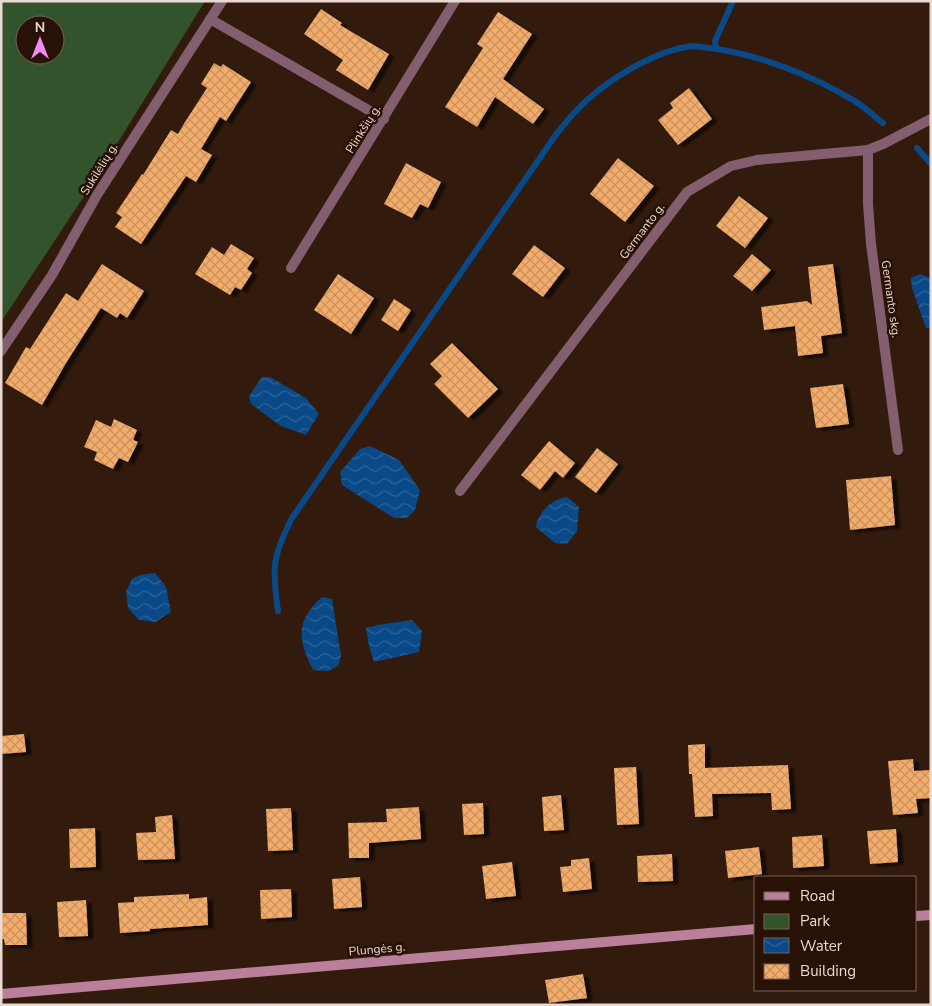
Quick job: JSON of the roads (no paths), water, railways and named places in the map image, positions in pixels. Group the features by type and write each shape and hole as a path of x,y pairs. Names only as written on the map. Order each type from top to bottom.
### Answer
{"main road":[{"path":"917,916 931,915"},
{"name":"Plungės g.","path":"1,994 754,929"}],"street":[{"name":"Sukilėlių g.","path":"1,351 52,275 97,195 222,1"},
{"name":"Plinkšių g.","path":"291,268 456,1"},
{"path":"210,19 384,119"},
{"name":"Germanto g.","path":"460,491 687,192 731,166 757,160 868,150 931,119"},
{"name":"Germanto skg.","path":"868,150 868,204 871,244 898,450"}],"water":[{"path":"920,274 931,278 931,328 926,328 912,288 911,278"},
{"path":"262,377 270,377 306,398 319,414 306,435 281,426 251,404 249,396"},
{"path":"370,446 399,460 420,490 415,510 407,518 394,518 342,485 340,472 360,449"},
{"path":"567,497 579,507 577,531 567,544 555,543 536,527 537,521 551,503"},
{"path":"155,573 166,587 171,612 155,622 139,620 128,608 126,591 132,579 140,575"},
{"path":"322,597 332,599 341,656 338,666 328,671 313,670 302,640 303,623 307,614"},
{"path":"412,620 422,631 419,652 374,662 366,628"}],"waterway":[{"path":"716,49 715,41 733,1"},
{"path":"278,611 275,563 285,531 292,518 557,133 577,110 600,89 630,69 661,54 692,46 711,48 766,61 803,74 857,102 883,123"},
{"path":"917,148 931,164"}]}
